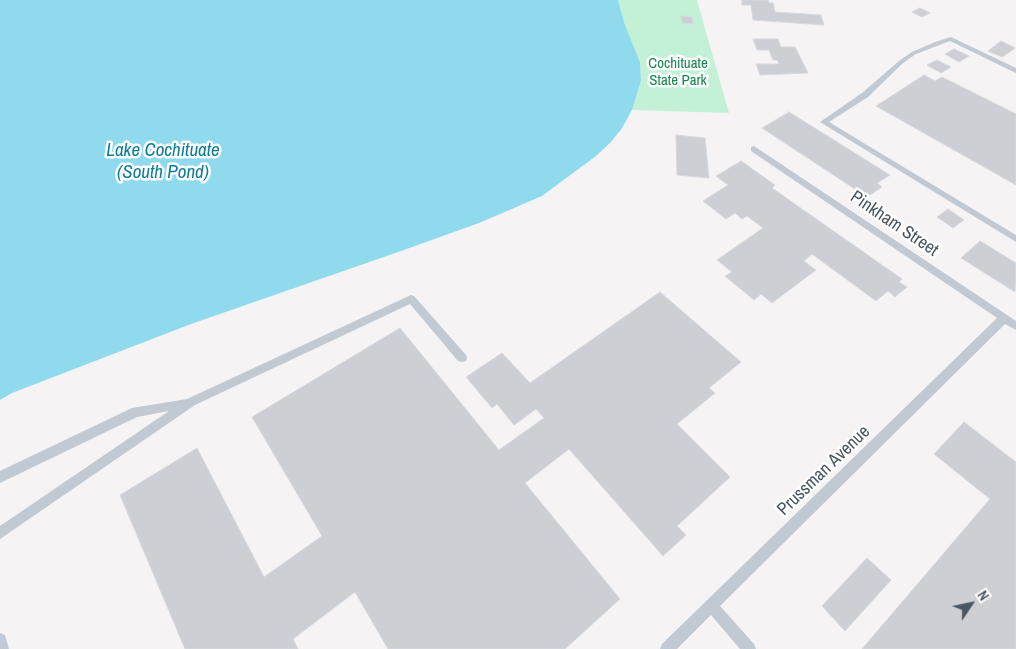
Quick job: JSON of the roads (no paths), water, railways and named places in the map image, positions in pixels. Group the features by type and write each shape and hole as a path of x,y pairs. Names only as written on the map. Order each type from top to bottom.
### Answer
{"lane":[{"path":"1016,71 951,40 931,45 901,62 865,95 824,122 1016,240"},
{"name":"Pinkham Street","path":"754,149 1016,326"},
{"path":"0,534 191,402 412,299 462,358"},
{"name":"Prussman Avenue","path":"666,649 1004,318"},
{"path":"0,477 136,412 191,402"},
{"path":"712,606 749,649"},
{"path":"0,640 2,649"}],"water":[{"name":"Lake Cochituate (South Pond)","path":"0,0 618,0 624,22 640,62 641,81 632,110 622,128 611,142 596,156 542,196 479,223 191,324 12,393 0,400"}],"park label":[{"name":"Cochituate State Park","path":"678,72"}]}
